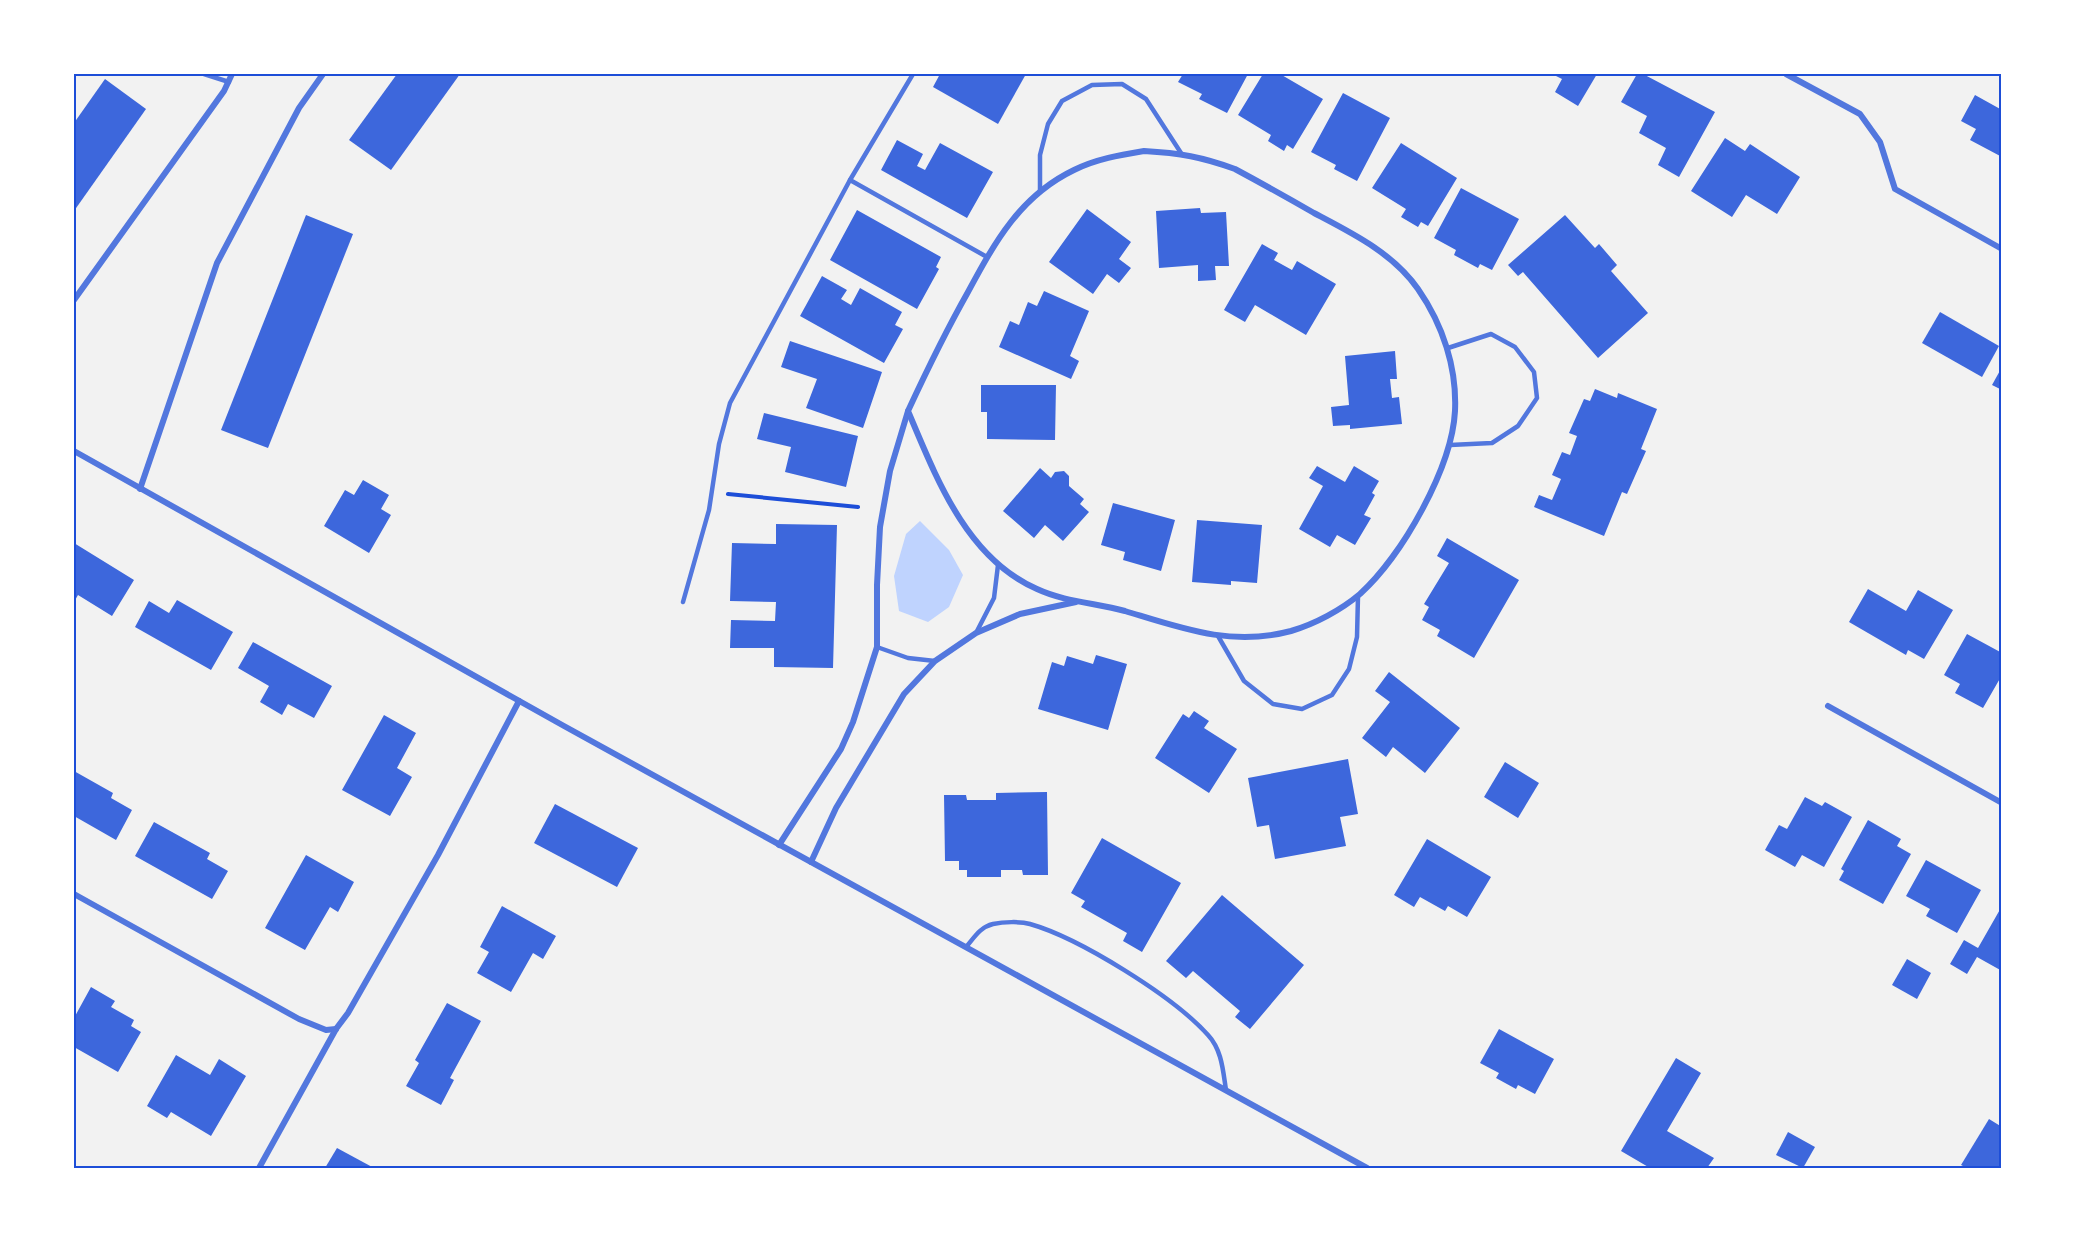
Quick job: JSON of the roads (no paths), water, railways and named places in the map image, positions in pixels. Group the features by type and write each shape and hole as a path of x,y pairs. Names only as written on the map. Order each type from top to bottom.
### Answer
{"street":[{"path":"74,300 224,91 232,74"},
{"path":"140,489 217,263 299,108 323,74"},
{"path":"1786,74 1860,114 1880,142 1895,189 2001,249"},
{"path":"780,845 841,749 853,722 877,647 880,527 890,471 908,411 938,347 987,257 1014,217 1040,191 1074,170 1108,157 1144,152 1181,153 1235,169 1359,237 1393,261 1417,288 1436,318 1448,348 1454,383 1455,413 1450,445 1436,484 1402,543 1381,573 1358,596 1326,617 1291,631 1253,637 1218,636 1186,630 1118,609 1077,602 1037,589 998,565 970,534 944,490 908,411"},
{"path":"74,451 519,701 1367,1168"},
{"path":"811,862 836,808 904,694 935,661 976,633 1020,614 1077,602"},
{"path":"259,1168 336,1029 348,1013 426,876 519,701"},
{"path":"1828,706 2001,802"},
{"path":"74,894 300,1019 326,1030 336,1029"}],"lane":[{"path":"204,74 229,82"},
{"path":"683,602 697,557 712,493 719,444 730,403 850,180 914,74"},
{"path":"1040,191 1040,155 1048,124 1062,101 1092,85 1122,84 1146,99 1181,153"},
{"path":"850,180 987,257"},
{"path":"1448,348 1491,334 1515,347 1534,372 1537,398 1518,426 1492,443 1450,445"},
{"path":"976,633 994,598 998,565"},
{"path":"1218,636 1244,681 1273,704 1302,709 1332,695 1349,669 1357,637 1358,596"},
{"path":"877,647 908,658 935,661"},
{"path":"966,948 981,929 994,924 1027,923 1059,934 1126,972 1165,999 1209,1036 1221,1057 1226,1090"}],"water":[{"path":"920,521 949,550 963,575 949,607 928,622 899,611 894,576 906,534"}]}
